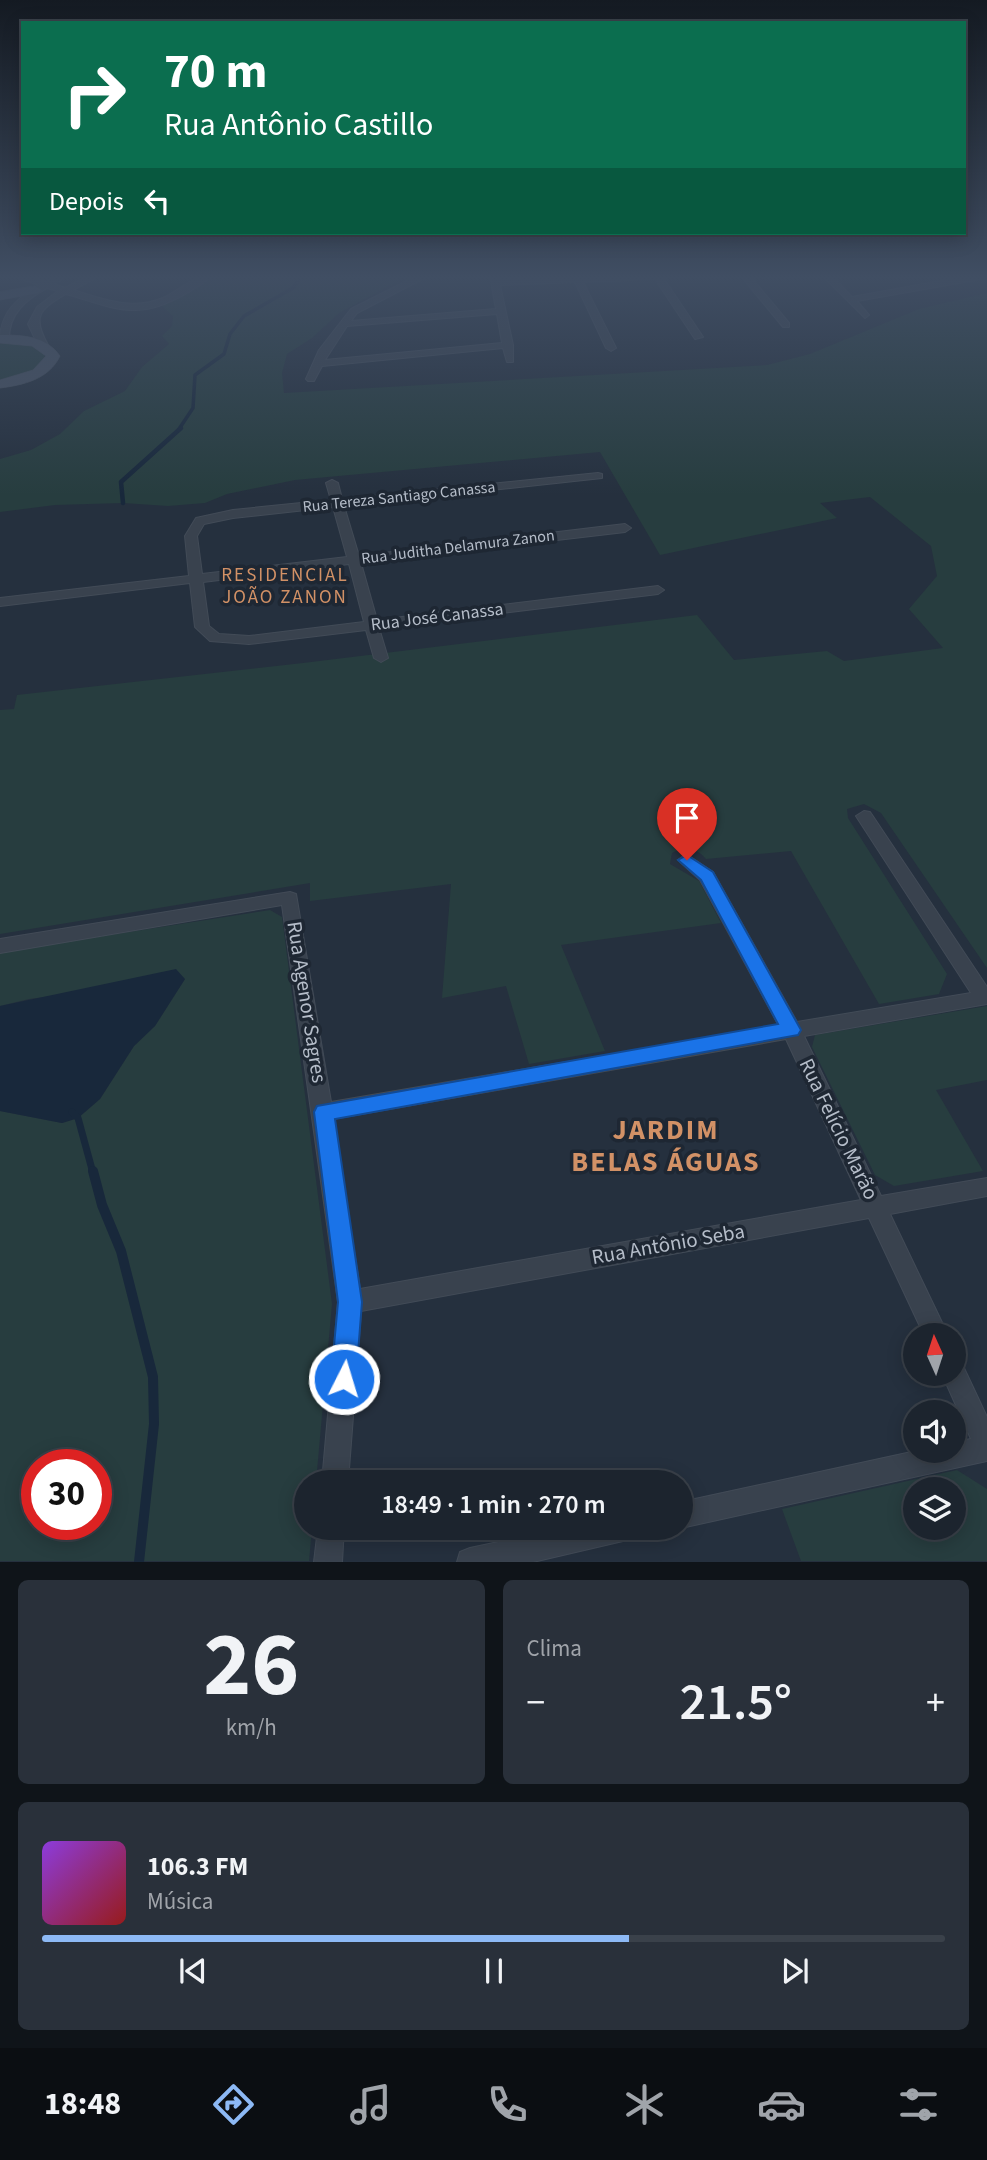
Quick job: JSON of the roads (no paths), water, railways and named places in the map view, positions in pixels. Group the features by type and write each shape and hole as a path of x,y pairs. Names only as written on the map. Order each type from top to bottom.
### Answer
{"main road":[{"path":"0,400 51,362 52,356 46,349"},
{"path":"0,384 35,374"}],"street":[{"path":"311,379 325,349"},
{"path":"318,363 467,349"},
{"path":"509,349 510,360"},
{"name":"Rua Tereza Santiago Canassa","path":"196,577 191,536 200,521 233,514 598,476"},
{"path":"332,483 381,658"},
{"name":"Rua Juditha Delamura Zanon","path":"0,602 625,528"},
{"name":"Rua José Canassa","path":"196,577 202,626 215,638 249,640 658,590"},
{"path":"324,1112 985,998 864,816"},
{"name":"Rua Felício Marão","path":"687,860 707,876 791,1030 930,1323"},
{"name":"Rua Agenor Sagres","path":"0,946 290,898 324,1112 350,1302 336,1470"},
{"name":"Rua Antônio Seba","path":"350,1302 987,1187"},
{"path":"693,1512 987,1446 960,1386"},
{"path":"328,1562 330,1540"},
{"path":"470,1562 570,1540"}],"water":[{"path":"176,969 185,979 155,1026 134,1046 100,1099 78,1118 62,1123 0,1111 0,1006"}],"waterway":[{"path":"179,429 193,408 195,375 224,354 226,349"},
{"path":"123,503 121,482 181,428"},
{"path":"72,1112 78,1118 93,1173"},
{"path":"93,1171 102,1205 121,1251 153,1377 154,1424 139,1562"}],"district":[{"name":"RESIDENCIAL JOÃO ZANON","path":"285,586"},
{"name":"JARDIM BELAS ÁGUAS","path":"666,1146"}]}
